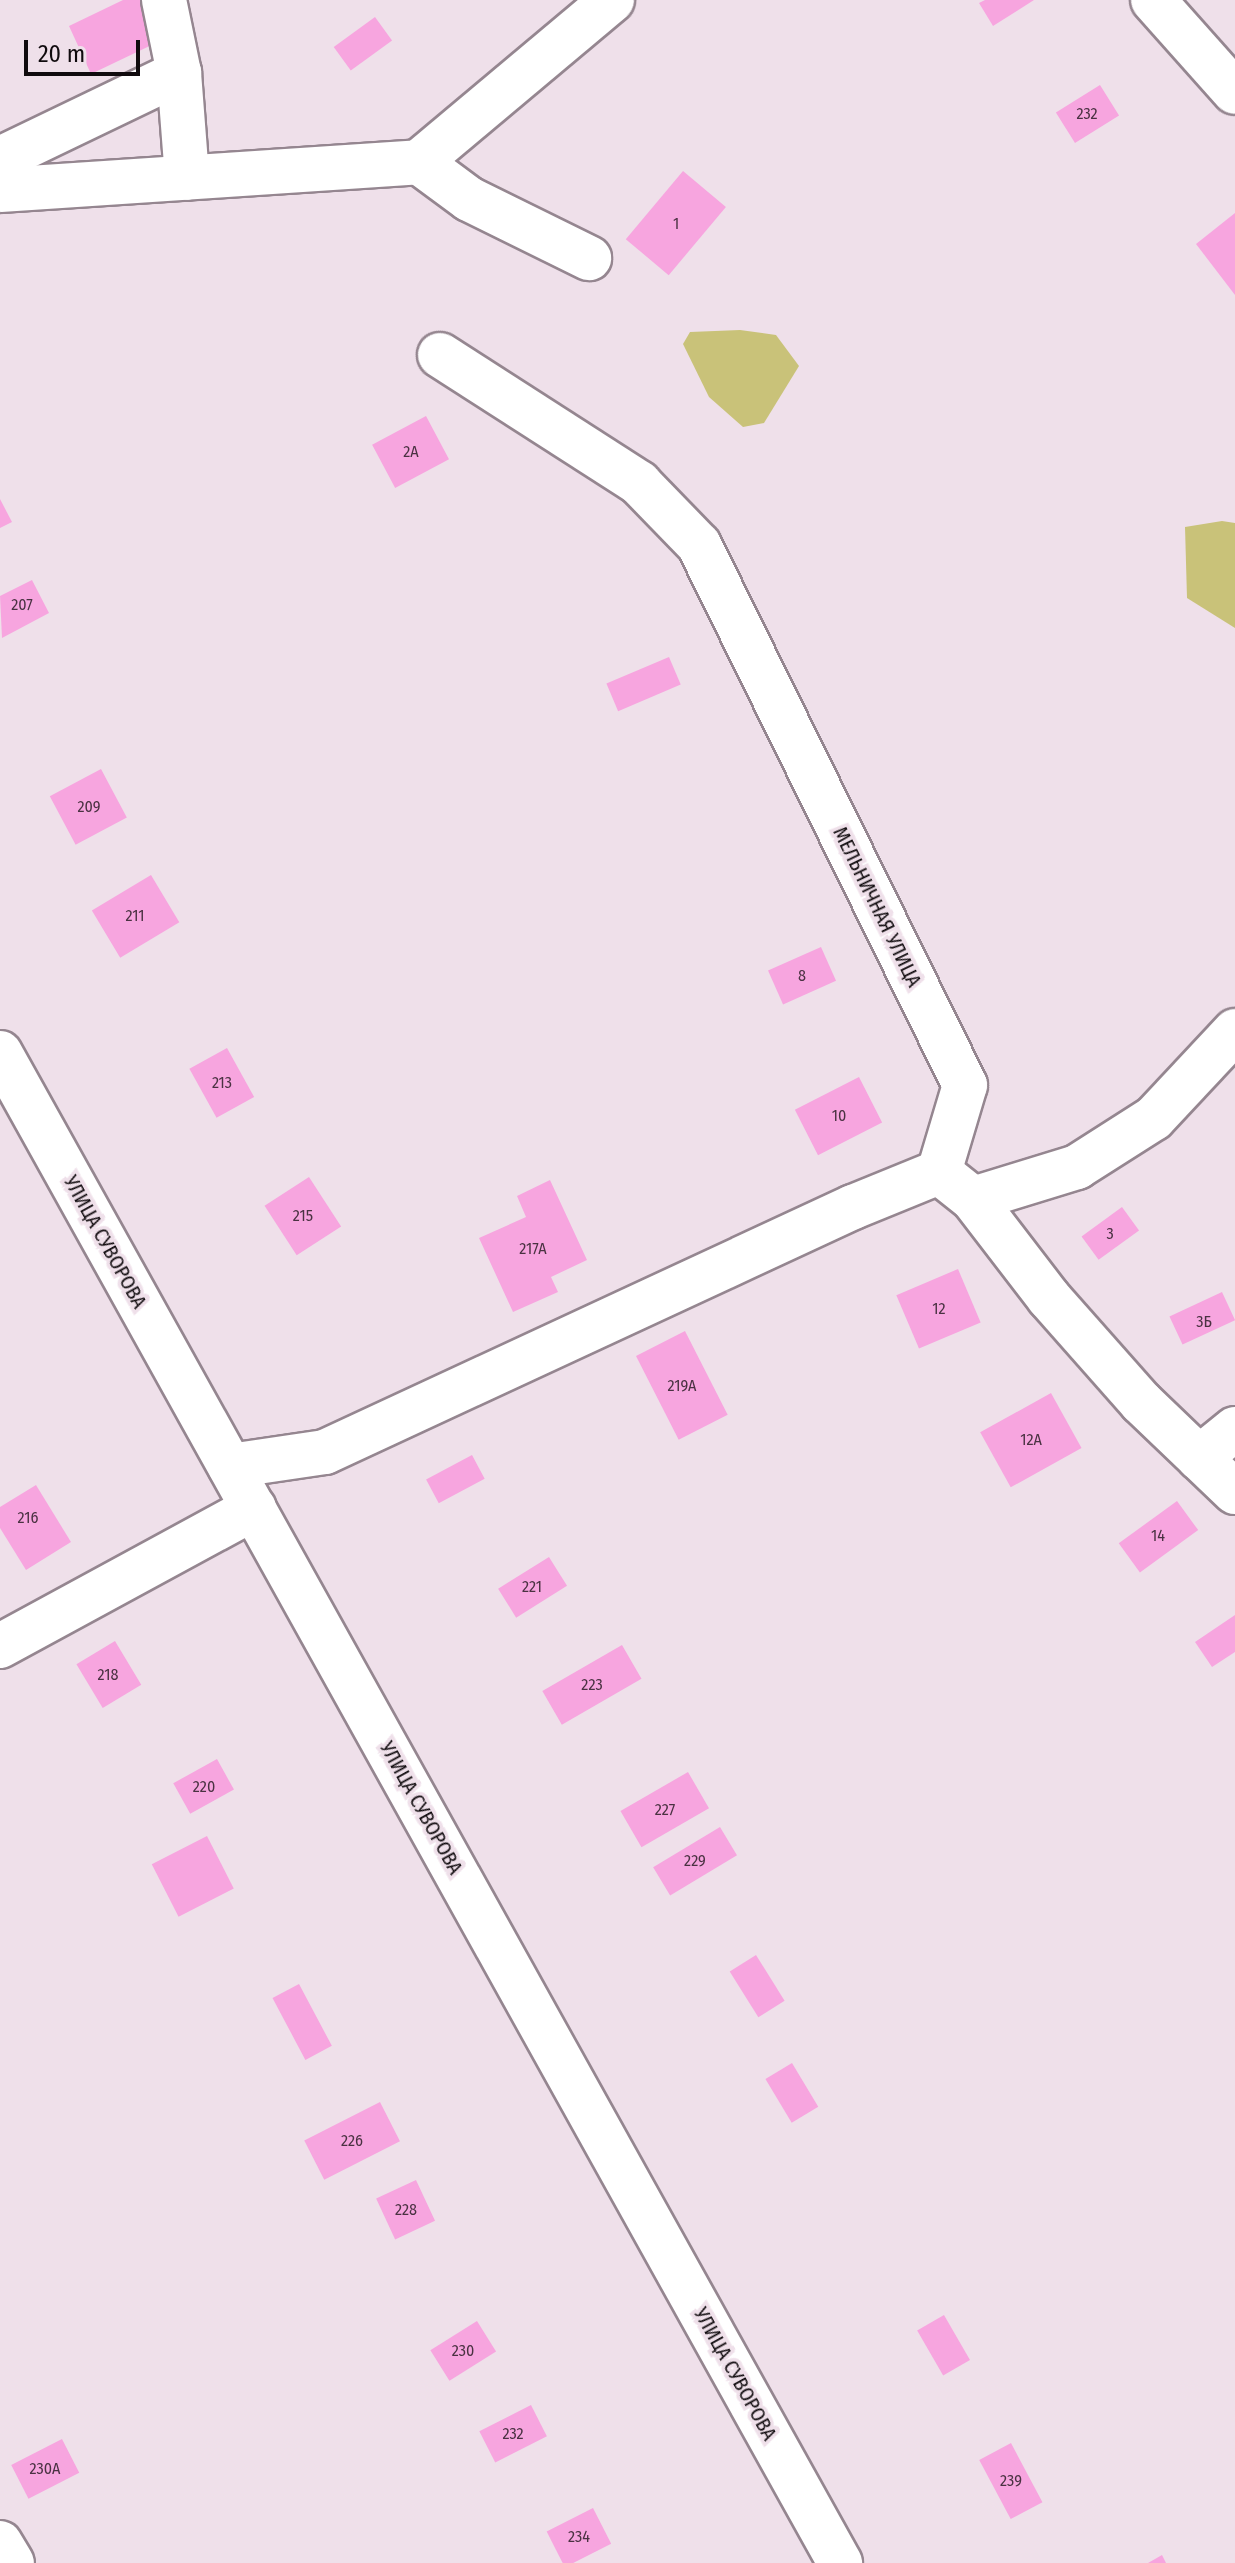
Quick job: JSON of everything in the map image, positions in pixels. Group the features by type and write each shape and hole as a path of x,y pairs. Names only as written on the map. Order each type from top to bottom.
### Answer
{"street":[{"path":"164,0 179,73 187,178"},
{"path":"0,190 419,162 612,0"},
{"path":"1153,0 1235,92"},
{"path":"0,159 179,73"},
{"path":"419,162 469,199 589,258"},
{"name":"МЕЛЬНИЧНАЯ УЛИЦА","path":"440,355 639,483 699,545 965,1085 939,1172"},
{"path":"973,1199 1077,1167 1154,1118 1235,1031"},
{"name":"УЛИЦА СУВОРОВА","path":"0,1053 840,2563"},
{"path":"230,1466 325,1452 853,1207 939,1172 973,1199 1049,1298 1199,1458 1235,1492"},
{"path":"1199,1458 1235,1429"},
{"path":"0,1646 254,1508"},
{"path":"0,2543 12,2563"}],"shaded area":[{"path":"740,330 776,335 799,366 764,423 743,427 709,397 683,344 690,332"},
{"path":"1222,521 1235,523 1235,628 1187,598 1185,527"}],"building":[{"path":"123,0 141,0 160,41 91,74 69,26"},
{"path":"985,0 1034,0 993,26 979,3"},
{"path":"375,17 392,40 351,70 334,47"},
{"path":"1100,85 1119,116 1075,143 1056,113"},
{"path":"683,171 726,207 669,275 626,239"},
{"path":"1235,213 1235,295 1196,244"},
{"path":"426,416 449,459 395,488 372,445"},
{"path":"0,499 12,522 0,528"},
{"path":"32,580 49,613 2,638 0,596"},
{"path":"669,657 681,685 618,711 606,684"},
{"path":"101,769 127,818 76,845 50,796"},
{"path":"151,875 179,922 120,958 92,911"},
{"path":"821,947 836,981 783,1004 768,971"},
{"path":"227,1048 254,1097 217,1118 189,1069"},
{"path":"859,1077 882,1122 818,1155 795,1110"},
{"path":"309,1177 341,1226 297,1255 265,1206"},
{"path":"550,1180 587,1260 551,1277 558,1292 513,1312 479,1238 526,1217 517,1196"},
{"path":"1122,1207 1139,1230 1099,1260 1082,1236"},
{"path":"958,1269 981,1322 919,1349 896,1295"},
{"path":"1222,1292 1235,1320 1183,1345 1169,1317"},
{"path":"685,1331 728,1415 679,1440 636,1356"},
{"path":"1051,1393 1082,1448 1011,1487 980,1432"},
{"path":"472,1455 485,1479 439,1503 426,1479"},
{"path":"36,1485 71,1542 26,1570 0,1528 0,1507"},
{"path":"1177,1501 1198,1530 1140,1572 1119,1543"},
{"path":"549,1557 567,1586 516,1618 498,1589"},
{"path":"1235,1615 1235,1652 1212,1667 1195,1642"},
{"path":"115,1641 141,1685 103,1708 76,1664"},
{"path":"622,1645 642,1679 562,1725 542,1691"},
{"path":"217,1759 234,1790 190,1814 173,1783"},
{"path":"688,1772 709,1808 641,1847 620,1811"},
{"path":"720,1827 737,1855 670,1895 653,1867"},
{"path":"207,1836 234,1889 179,1917 152,1864"},
{"path":"756,1955 785,2001 758,2017 730,1971"},
{"path":"299,1984 332,2046 305,2060 273,1998"},
{"path":"792,2063 818,2107 792,2123 765,2079"},
{"path":"380,2102 400,2141 324,2180 304,2141"},
{"path":"416,2180 435,2221 395,2239 376,2199"},
{"path":"944,2315 970,2360 943,2376 917,2330"},
{"path":"477,2321 496,2352 449,2381 430,2350"},
{"path":"531,2405 547,2436 495,2463 479,2431"},
{"path":"62,2439 79,2473 28,2499 11,2465"},
{"path":"1011,2443 1042,2502 1011,2519 979,2460"},
{"path":"593,2508 611,2544 573,2563 563,2563 547,2532"},
{"path":"1162,2555 1166,2563 1148,2563"}]}
